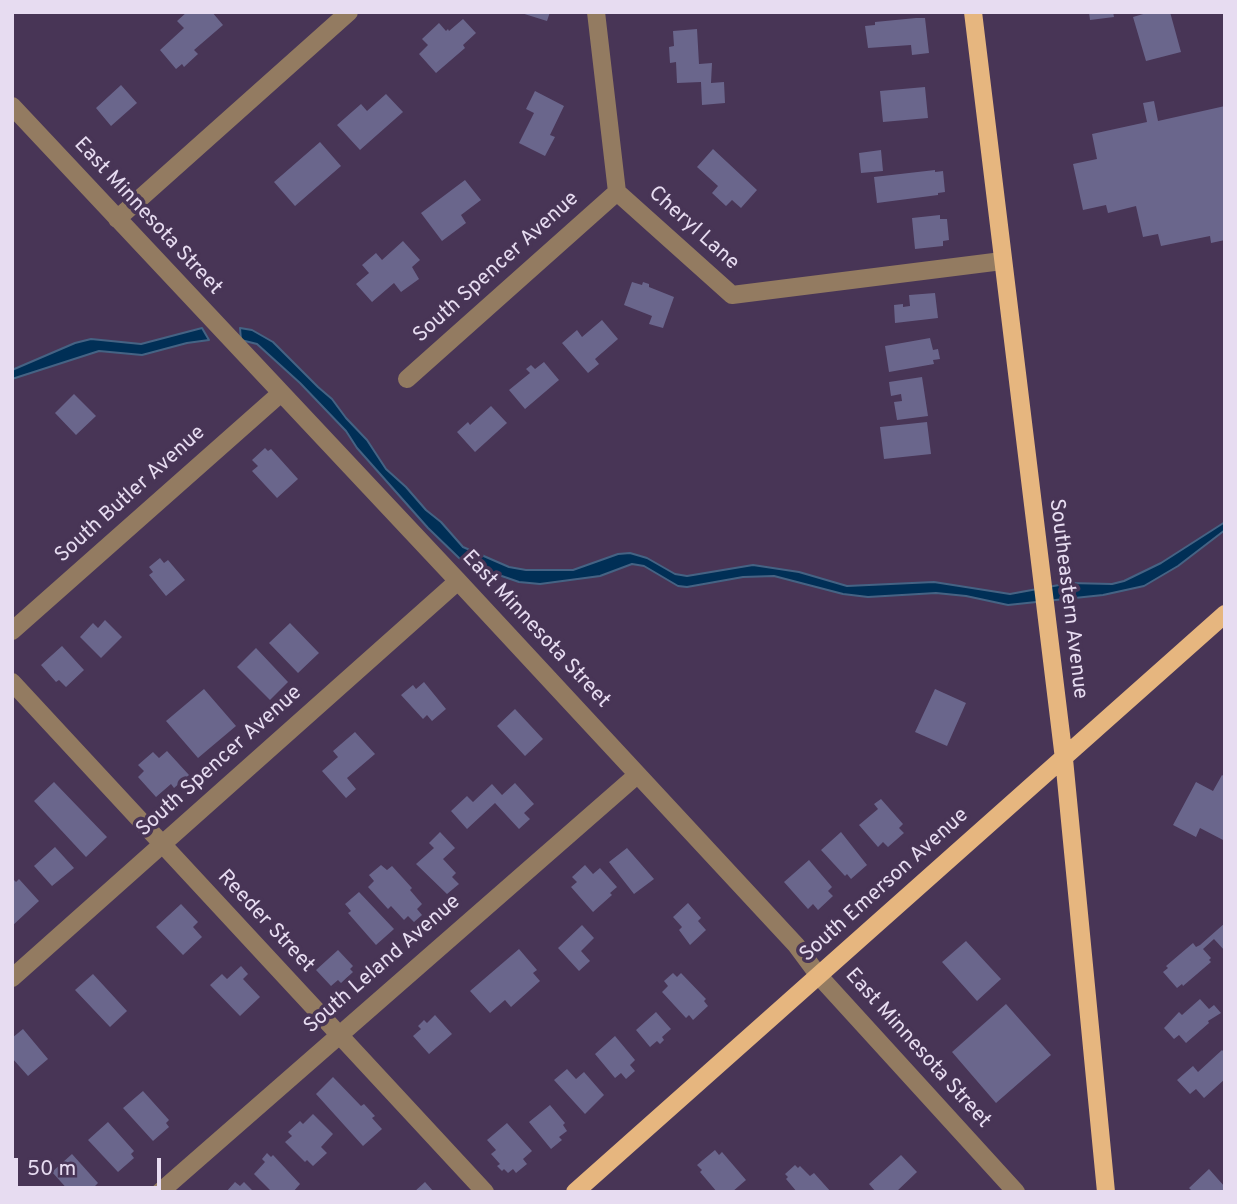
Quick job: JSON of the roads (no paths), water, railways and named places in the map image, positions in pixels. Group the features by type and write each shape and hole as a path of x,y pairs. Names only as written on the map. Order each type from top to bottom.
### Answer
{"main road":[{"name":"Southeastern Avenue","path":"973,12 1064,759 1106,1192"},
{"name":"South Emerson Avenue","path":"575,1192 1225,614"}],"street":[{"path":"117,219 349,12"},
{"name":"Cheryl Lane","path":"596,12 617,192 732,295 1002,261"},
{"name":"East Minnesota Street","path":"12,106 788,936 819,975 1016,1192"},
{"name":"South Spencer Avenue","path":"407,379 617,192"},
{"name":"South Butler Avenue","path":"12,631 281,393"},
{"name":"South Spencer Avenue","path":"12,978 458,581"},
{"name":"Reeder Street","path":"12,682 485,1192"},
{"name":"South Leland Avenue","path":"160,1192 637,775"}],"water":[{"path":"202,328 209,340 142,355 99,351 12,379 12,370 75,343 91,339 141,344"},
{"path":"240,328 252,330 273,342 332,399 367,440 386,469 463,547 509,567 526,570 573,570 618,554 630,553 647,558 675,574 687,576 753,565 799,572 847,586 934,582 1010,594 1070,583 1112,584 1124,581 1161,563 1225,522 1225,530 1178,566 1144,586 1103,595 1008,605 936,593 868,597 843,594 774,576 743,577 687,587 678,586 644,566 632,564 600,576 540,584 519,582 470,565 459,558 428,528 357,448 346,431 300,383 257,344 241,340"}]}
